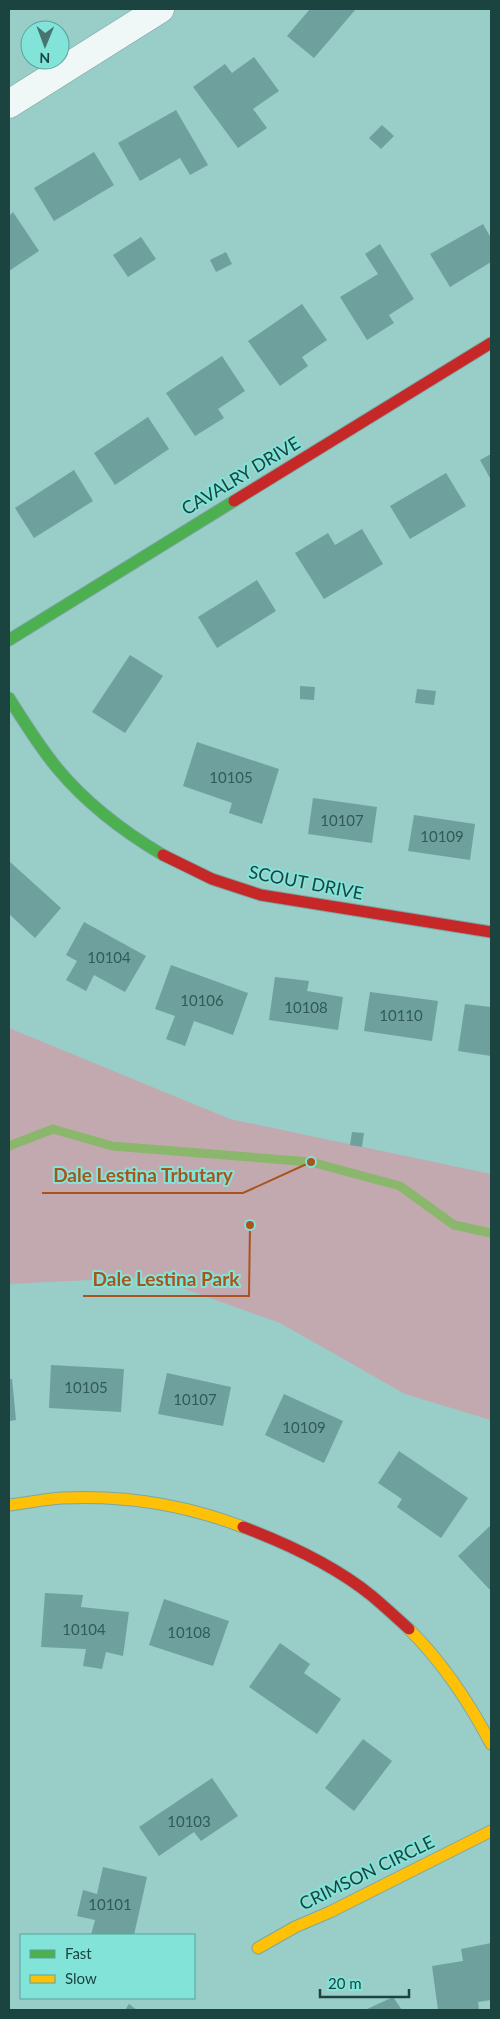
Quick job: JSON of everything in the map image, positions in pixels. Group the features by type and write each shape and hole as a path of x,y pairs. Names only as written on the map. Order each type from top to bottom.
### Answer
{"street":[{"path":"9,104 160,9"},
{"name":"CAVALRY DRIVE","path":"9,640 491,343"},
{"name":"SCOUT DRIVE","path":"9,698 41,748 65,777 88,800 147,846 174,862 213,880 246,891 285,900 491,932"},
{"path":"9,1505 68,1498 120,1499 177,1507 228,1520 273,1537 325,1564 369,1594 410,1629 443,1667 474,1711 491,1744"},
{"name":"CRIMSON CIRCLE","path":"258,1948 491,1831"}],"shaded area":[{"path":"9,1028 230,1119 491,1174 491,1420 405,1394 280,1323 152,1277 9,1284"}],"building":[{"path":"310,9 356,9 314,58 287,36"},
{"path":"254,57 279,91 253,109 267,128 238,148 193,87 225,64 232,73"},
{"path":"176,110 208,165 190,175 180,158 140,181 118,143"},
{"path":"382,125 394,136 381,149 369,138"},
{"path":"94,152 114,185 54,221 34,188"},
{"path":"13,212 39,251 9,271 9,216"},
{"path":"483,224 491,238 491,262 450,287 430,254"},
{"path":"141,237 156,259 128,277 113,255"},
{"path":"380,244 414,299 389,315 394,323 367,340 340,297 378,274 365,254"},
{"path":"226,252 232,264 216,272 210,260"},
{"path":"302,304 327,340 302,357 308,366 280,386 248,341"},
{"path":"222,356 245,391 218,409 224,418 195,436 166,393"},
{"path":"148,417 169,449 115,485 94,453"},
{"path":"491,454 491,480 480,460"},
{"path":"74,470 93,501 34,538 15,508"},
{"path":"446,473 466,506 410,539 390,506"},
{"path":"362,529 383,564 324,599 295,553 328,533 335,545"},
{"path":"257,580 276,611 217,648 198,617"},
{"path":"130,655 163,676 125,733 92,712"},
{"path":"300,686 315,687 314,700 300,699"},
{"path":"417,689 436,691 434,705 415,703"},
{"path":"197,742 279,769 262,824 229,813 232,803 183,786"},
{"path":"313,798 377,807 372,843 308,834"},
{"path":"414,815 475,824 470,860 408,851"},
{"path":"9,861 61,908 35,938 9,914"},
{"path":"84,922 146,956 125,992 94,975 86,991 66,980 77,961 66,955"},
{"path":"171,965 248,993 233,1035 194,1021 185,1046 166,1039 175,1016 155,1009"},
{"path":"275,977 309,981 307,991 343,997 338,1030 269,1020"},
{"path":"370,992 438,1001 432,1041 364,1031"},
{"path":"465,1004 491,1007 491,1056 458,1051"},
{"path":"352,1132 364,1133 362,1147 350,1145"},
{"path":"51,1365 124,1369 121,1412 49,1408"},
{"path":"167,1373 231,1387 223,1426 158,1414"},
{"path":"9,1379 12,1379 16,1420 9,1421"},
{"path":"284,1394 343,1421 324,1463 265,1435"},
{"path":"399,1451 468,1498 441,1538 397,1507 402,1499 378,1483"},
{"path":"491,1525 491,1591 458,1556"},
{"path":"45,1593 83,1595 81,1607 129,1612 123,1656 106,1652 102,1669 83,1666 86,1649 41,1647"},
{"path":"164,1599 229,1621 213,1666 149,1645"},
{"path":"280,1643 310,1664 304,1673 341,1699 317,1734 249,1687"},
{"path":"363,1739 392,1761 354,1811 325,1788"},
{"path":"212,1778 238,1816 201,1841 194,1832 159,1856 139,1827"},
{"path":"103,1867 147,1877 134,1934 91,1934 95,1920 77,1916 83,1890 97,1894"},
{"path":"491,1943 491,2000 478,2002 479,2010 438,2010 432,1966 463,1961 461,1949"},
{"path":"393,1997 402,2010 365,2010"},
{"path":"129,2004 137,2010 125,2010"}],"waterway":[{"path":"9,1146 53,1129 112,1146 311,1162 400,1186 454,1225 491,1233"}],"traffic: fast":[{"path":"9,640 234,501"},
{"path":"9,698 50,760 68,781 120,827 163,855"}],"traffic: slow":[{"path":"9,1505 49,1499 85,1497 131,1500 177,1507 243,1527"},
{"path":"409,1629 433,1655 454,1684 474,1713 491,1744"},
{"path":"258,1948 295,1927 330,1912 491,1831"}],"traffic: jam":[{"path":"234,501 491,343"},
{"path":"163,855 212,879 261,895 491,932"},
{"path":"243,1527 294,1548 326,1565 372,1596 409,1629"}],"place":[{"name":"Dale Lestina Trbutary","path":"311,1162"},
{"name":"Dale Lestina Park","path":"250,1225"}]}
